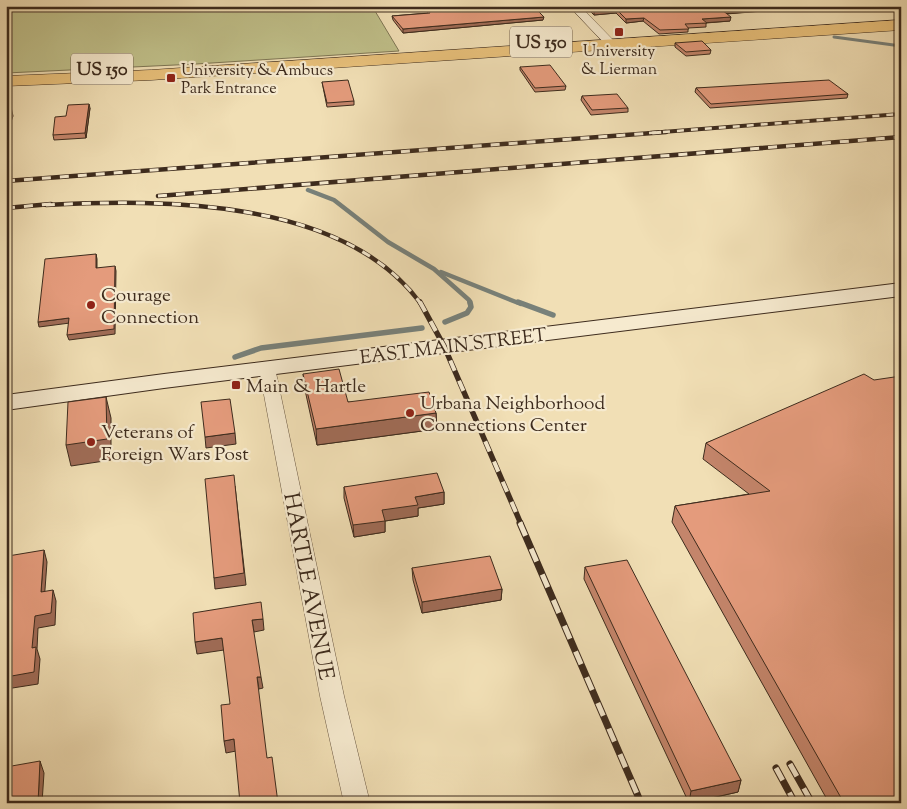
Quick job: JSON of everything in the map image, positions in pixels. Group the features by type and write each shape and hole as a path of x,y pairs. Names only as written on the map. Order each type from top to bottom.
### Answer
{"main road":[{"name":"US 150","path":"6,81 160,74 609,42 901,18"},
{"name":"US 150","path":"6,73 901,25"},
{"name":"EAST MAIN STREET","path":"6,403 62,394 901,289"}],"street":[{"path":"574,6 609,42"},
{"name":"HARTLE AVENUE","path":"267,368 332,696 357,803"}],"green space":[{"path":"6,6 372,6 399,51 196,64 6,73"}],"building":[{"path":"426,6 533,6 544,17 403,29 392,16 430,13"},
{"path":"589,6 777,6 722,10 731,17 702,19 707,23 685,24 689,29 660,30 644,18 626,19 616,9 594,11"},
{"path":"702,41 711,50 686,52 675,43"},
{"path":"550,65 566,86 535,88 520,67"},
{"path":"348,80 354,101 327,103 322,82"},
{"path":"829,80 848,94 711,104 696,88"},
{"path":"617,94 628,108 592,110 582,96"},
{"path":"89,104 85,133 53,135 55,117 66,116 68,105"},
{"path":"11,107 6,122 6,108"},
{"name":"Courage Connection","path":"96,254 96,268 115,266 114,329 67,335 69,318 38,322 45,259"},
{"path":"339,369 348,402 429,392 436,413 316,429 303,374"},
{"path":"864,374 874,380 901,376 901,803 844,803 675,506 770,491 706,443"},
{"path":"106,397 107,439 66,445 68,402"},
{"path":"230,399 235,433 205,437 201,402"},
{"path":"437,473 444,492 415,497 418,505 382,510 385,521 353,525 344,487"},
{"path":"234,475 244,573 214,578 205,479"},
{"path":"44,550 41,592 53,590 51,613 35,616 32,648 36,647 34,672 6,677 6,571 8,556"},
{"path":"490,556 502,589 422,602 412,568"},
{"path":"627,560 741,780 691,791 585,567"},
{"path":"261,602 263,619 252,620 261,677 257,677 267,758 272,757 278,803 240,803 234,739 224,741 221,705 230,704 222,638 195,642 193,613"},
{"path":"40,761 38,803 6,803 6,767"}],"waterway":[{"path":"834,37 901,46"},
{"path":"308,190 334,200 388,242 434,269 469,300 470,304"},
{"path":"441,272 521,304"},
{"path":"445,322 467,313 471,307 470,302"},
{"path":"518,302 553,315"},
{"path":"235,357 261,348 422,328"}],"railway":[{"path":"649,133 901,114"},
{"path":"6,181 666,132"},
{"path":"158,196 901,137"},
{"path":"46,205 143,203 196,206 248,212 299,225 346,243 388,269 421,304"},
{"path":"6,208 51,204"},
{"path":"420,302 444,346 521,524"},
{"path":"520,523 641,803"},
{"path":"790,764 812,803"},
{"path":"776,768 795,803"}],"place":[{"name":"University & Lierman","path":"619,32"},
{"name":"University & Ambucs Park Entrance","path":"171,78"},
{"name":"Courage Connection","path":"91,305"},
{"name":"Main & Hartle","path":"236,385"},
{"name":"Urbana Neighborhood Connections Center","path":"410,413"},
{"name":"Veterans of Foreign Wars Post","path":"91,442"}]}
